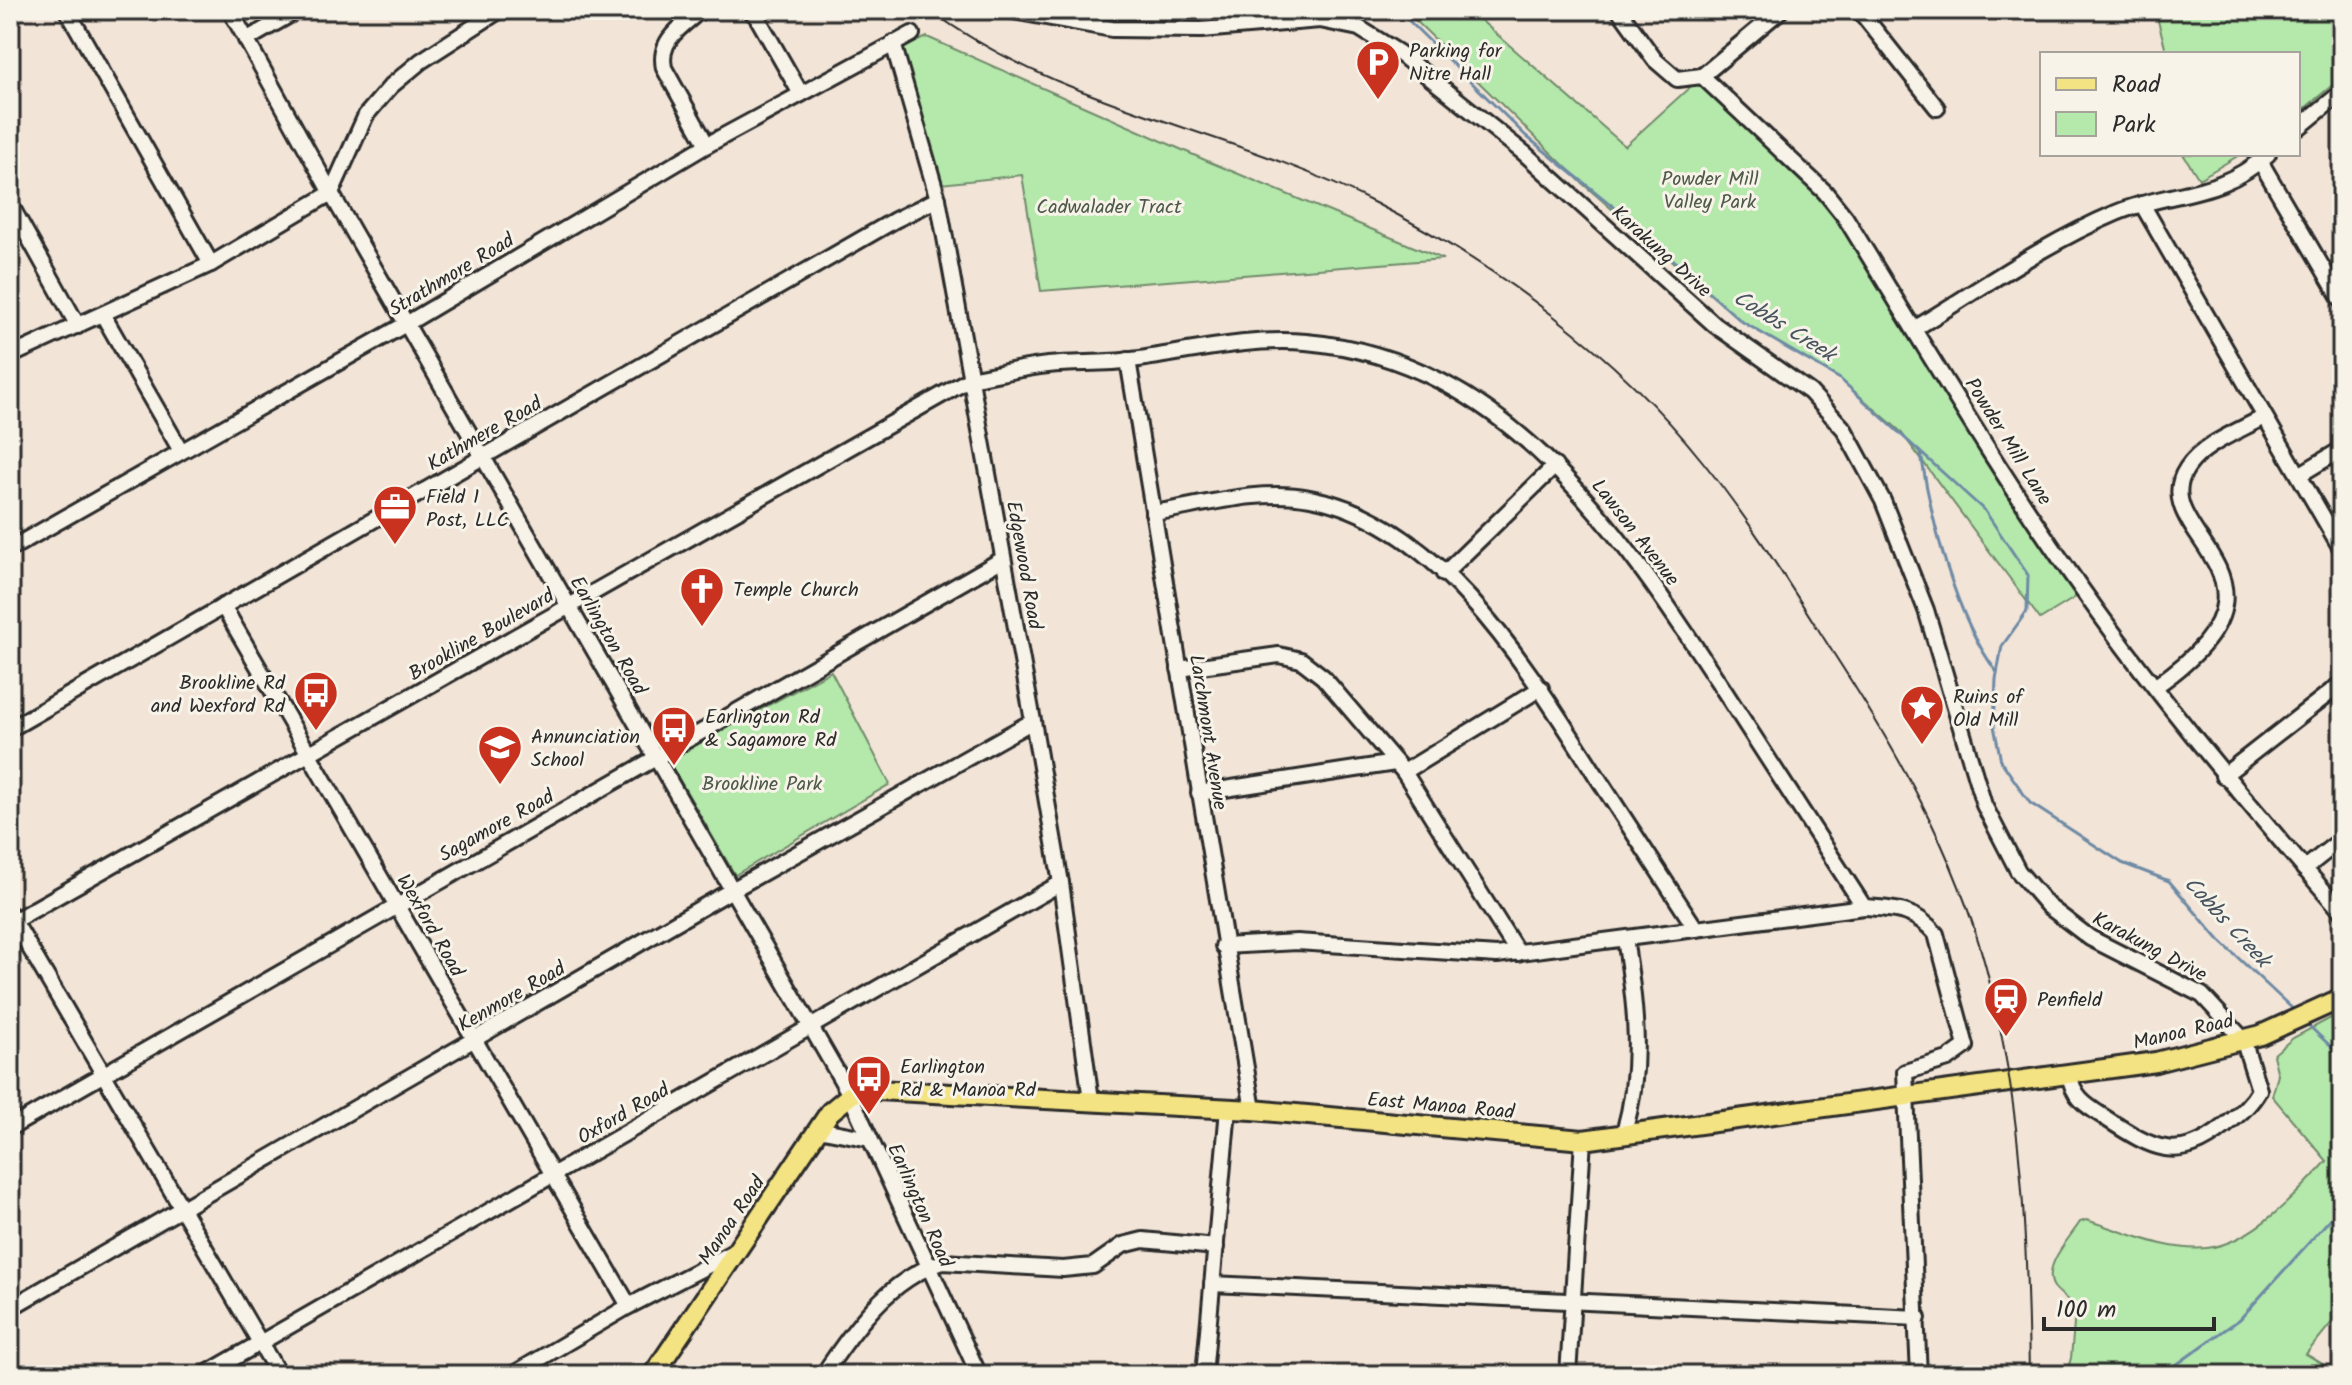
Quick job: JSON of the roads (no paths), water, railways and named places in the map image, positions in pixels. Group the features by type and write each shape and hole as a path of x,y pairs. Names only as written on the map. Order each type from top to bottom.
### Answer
{"main road":[{"name":"Manoa Road","path":"2026,1078 2156,1062 2243,1039 2291,1022 2342,998"},
{"name":"East Manoa Road","path":"849,1093 869,1088 1253,1110 1583,1140 2026,1078"},
{"name":"Manoa Road","path":"653,1375 818,1129 849,1093"}],"street":[{"path":"67,10 211,264"},
{"name":"Earlington Road","path":"230,10 331,193 849,1093 979,1375"},
{"path":"246,40 298,10"},
{"path":"10,356 211,264 331,193 366,115 391,86 421,61 500,10"},
{"path":"701,10 667,39 661,54 664,68 707,145"},
{"path":"750,10 801,94"},
{"name":"Karakung Drive","path":"1008,10 1112,29 1201,30 1320,20 1359,28 1399,53 1524,153 1696,309 1797,383 1832,413 1883,501 1915,580 1976,785 2018,871 2068,922 2090,938 2192,989 2230,1021 2243,1039"},
{"path":"1619,10 1655,60 1677,79 1702,76 1781,10"},
{"path":"1859,10 1937,108"},
{"name":"Strathmore Road","path":"10,549 406,324 707,145 912,34"},
{"name":"Edgewood Road","path":"893,43 938,199 1061,883 1091,1100"},
{"name":"Powder Mill Lane","path":"1702,76 1825,192 1845,217 2084,592 2223,776 2342,912"},
{"path":"2300,126 2342,92"},
{"path":"1914,329 2071,235 2142,204 2202,192 2264,158 2342,301"},
{"name":"Kathmere Road","path":"10,729 895,220 938,199"},
{"path":"10,204 78,326"},
{"path":"2142,204 2342,550"},
{"path":"103,315 181,451"},
{"name":"Lawson Avenue","path":"970,379 1047,365 1128,360 1258,341 1346,348 1389,360 1453,387 1494,412 1555,466 1614,529 1665,600 1864,907"},
{"name":"Larchmont Avenue","path":"1128,360 1223,946 1253,1110"},
{"name":"Brookline Boulevard","path":"11,919 311,755 970,379"},
{"path":"2156,686 2206,647 2219,624 2225,603 2217,564 2182,508 2180,488 2183,474 2202,452 2264,417"},
{"path":"2299,475 2342,449"},
{"path":"1444,574 1555,466"},
{"path":"1153,513 1236,499 1308,497 1368,517 1397,534 1444,574 1541,688 1696,929"},
{"name":"Sagamore Road","path":"10,1128 395,904 1003,559"},
{"name":"Wexford Road","path":"223,606 629,1306"},
{"path":"1179,669 1279,655 1301,660 1343,697 1399,767 1518,953"},
{"path":"2223,776 2342,683"},
{"path":"1199,793 1399,767 1541,688"},
{"name":"Kenmore Road","path":"10,1308 732,890 1033,721"},
{"path":"2304,869 2342,839"},
{"name":"Oxford Road","path":"204,1375 1061,883"},
{"path":"1223,946 1297,942 1497,955 1864,907 1905,909 1924,919 1936,934 1966,1046 1948,1059 1905,1072 1919,1375"},
{"path":"11,919 279,1375"},
{"path":"1624,1133 1634,1099 1637,1058 1636,1002 1625,939"},
{"path":"2069,1074 2074,1095 2083,1104 2148,1145 2168,1150 2200,1145 2256,1096 2259,1082 2243,1039"},
{"path":"1204,1375 1228,1109"},
{"path":"818,1129 870,1139"},
{"path":"1568,1375 1583,1140"},
{"path":"823,1375 880,1300 927,1267 943,1262 1078,1268 1093,1266 1123,1245 1143,1240 1216,1247"},
{"path":"512,1375 629,1306 737,1250"},
{"path":"1212,1284 1918,1318"}],"waterway":[{"name":"Cobbs Creek","path":"1398,10 1526,136 1625,216 1741,321 1840,379 1985,511 2028,575 2027,611 2002,646 1996,679 1994,726 2001,761 2030,803 2122,863 2169,881 2219,940 2296,1012"},
{"name":"Cobbs Creek","path":"1921,454 1931,509 1957,597 1996,671"},
{"name":"Cobbs Creek","path":"2306,1023 2342,1057"},
{"name":"Cobbs Creek","path":"2162,1375 2240,1319 2342,1206"}],"tram line":[{"path":"930,10 981,44 1035,71 1091,95 1320,177 1421,228 1510,284 1593,349 1669,422 1703,462 1770,555 1879,726 1941,843 1973,925 1998,1018 2015,1119 2024,1220 2029,1375"}],"place":[{"name":"Parking for Nitre Hall","path":"1378,101"},
{"name":"Field 1 Post, LLC","path":"395,546"},
{"name":"Temple Church","path":"702,628"},
{"name":"Brookline Rd and Wexford Rd","path":"316,732"},
{"name":"Ruins of Old Mill","path":"1922,746"},
{"name":"Earlington Rd & Sagamore Rd","path":"674,767"},
{"name":"Annunciation School","path":"500,786"},
{"name":"Penfield","path":"2006,1038"},
{"name":"Earlington Rd & Manoa Rd","path":"869,1116"}],"park label":[{"name":"Powder Mill Valley Park","path":"1710,190"},
{"name":"Cadwalader Tract","path":"1109,206"},
{"name":"Brookline Park","path":"762,783"}]}
